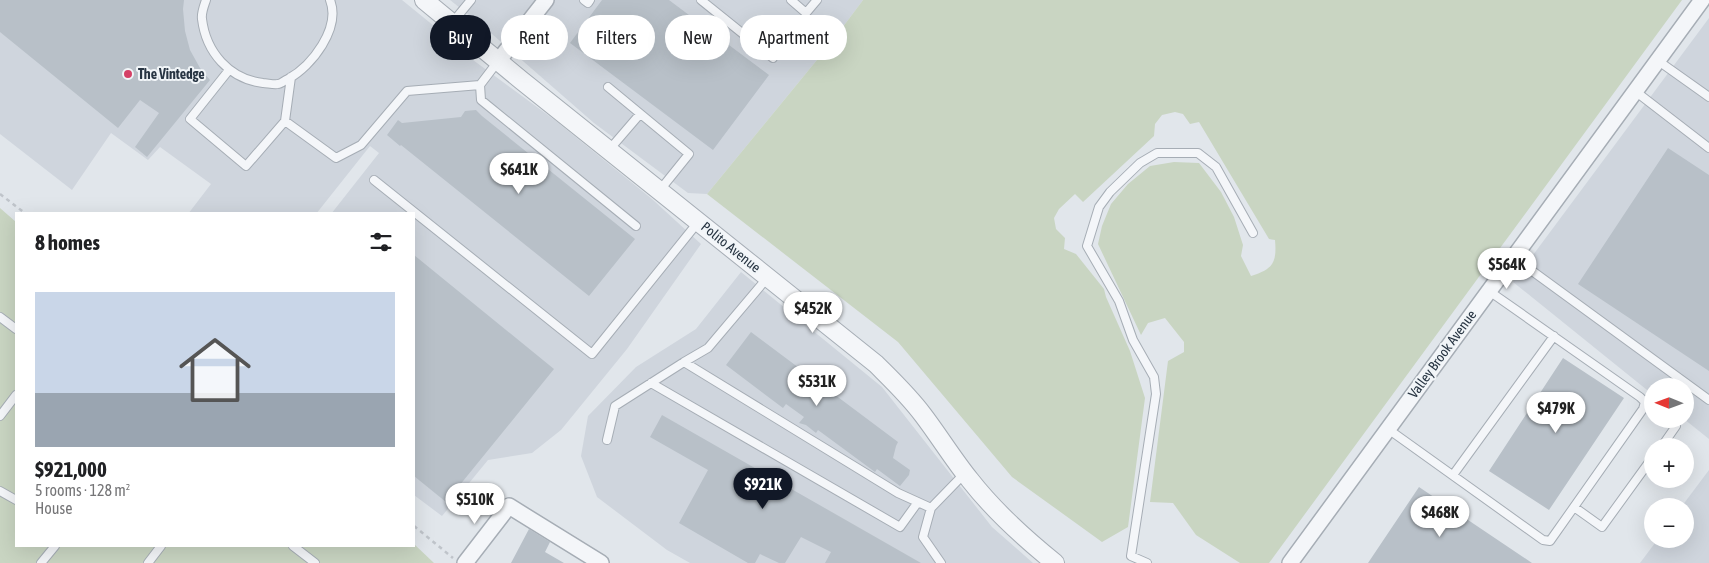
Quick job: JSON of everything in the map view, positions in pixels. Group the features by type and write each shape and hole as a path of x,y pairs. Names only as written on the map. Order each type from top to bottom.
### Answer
{"street":[{"name":"Polito Avenue","path":"424,0 442,15"},
{"path":"499,60 546,0"},
{"name":"Valley Brook Avenue","path":"1290,563 1702,0"},
{"name":"Polito Avenue","path":"491,54 876,364 903,390 923,414 965,473 997,511 1026,540 1055,563"},
{"path":"465,563 510,506 601,563"}],"lane":[{"path":"206,0 202,17 211,50 229,70 252,81 278,84 300,72 315,55 328,35 332,7 330,0"},
{"path":"459,15 471,0"},
{"path":"584,0 588,3 590,0"},
{"path":"701,0 740,31"},
{"path":"791,0 806,14 816,0"},
{"path":"499,60 480,85 481,100 636,226"},
{"path":"1657,60 1709,97"},
{"path":"229,70 190,119 246,166 285,121 291,77"},
{"path":"285,121 336,158 361,146 407,91 480,85"},
{"path":"608,88 689,154 660,190"},
{"path":"1635,91 1709,148"},
{"path":"609,150 640,114"},
{"path":"1148,563 1131,556 1156,394 1154,377 1133,340 1119,301 1087,246 1092,227 1099,207 1110,192 1140,163 1157,153 1198,153 1216,167 1253,233"},
{"path":"374,180 414,212"},
{"path":"415,213 592,354 699,221"},
{"path":"1513,257 1709,400"},
{"path":"607,440 615,406 708,348 768,277"},
{"path":"1489,291 1644,401"},
{"path":"0,317 15,328"},
{"path":"1452,475 1554,336"},
{"path":"684,362 898,493 931,508"},
{"path":"651,383 900,527 918,502"},
{"path":"0,416 15,396"},
{"path":"1388,429 1543,540 1550,541 1644,406"},
{"path":"1574,507 1602,527 1644,469"},
{"path":"941,563 923,537 931,508 965,473"},
{"path":"0,491 15,499"},
{"path":"41,563 54,547"},
{"path":"148,563 160,547"},
{"path":"295,547 315,563"}],"path":[{"path":"0,194 23,212"},
{"path":"415,527 459,563"}],"shaded area":[{"path":"0,0 402,0 430,23 430,60 473,60 556,121 652,199 701,244 627,349 561,430 532,453 488,460 442,516 415,496 415,212 333,212 379,153 370,146 318,212 190,212 211,184 160,147 148,160 111,133 72,190 0,134"},
{"path":"450,0 863,0 847,21 847,15 740,15 740,60 817,60 707,194 688,193 594,123 522,60 568,60 568,15 501,15 501,42 491,33 491,15 469,15"},
{"path":"1709,18 1709,439 1694,427 1694,378 1644,378 1644,388 1513,282"},
{"path":"741,272 882,387 992,527 1033,563 690,563 667,550 597,497 581,456 588,416 636,367 696,329"},
{"path":"1709,470 1709,563 1640,563 1651,548 1694,548 1694,498 1688,498"}],"green space":[{"path":"863,0 1682,0 1269,563 1240,563 1196,535 1173,503 1150,502 1168,361 1184,352 1184,342 1165,318 1148,323 1141,335 1098,244 1102,226 1111,204 1128,184 1150,166 1174,162 1199,163 1221,192 1234,217 1243,245 1241,256 1251,276 1269,268 1274,260 1275,240 1269,239 1199,122 1190,124 1183,114 1175,112 1162,115 1155,124 1154,136 1083,202 1075,194 1059,209 1054,218 1056,229 1065,238 1064,249 1076,254 1104,289 1130,351 1145,398 1128,527 1102,542 1012,477 898,342 707,194 817,60 847,60 847,21"},
{"path":"0,208 15,221 15,547 415,547 415,545 434,563 0,563"}],"building":[{"name":"The Vintedge","path":"0,0 184,0 185,31 190,50 200,68 210,80 147,157 135,147 159,113 140,100 118,128 0,32"},
{"path":"602,0 669,0 689,15 665,15 665,60 730,60 730,46 740,53 740,60 749,60 769,75 713,150 593,60 655,60 655,15 591,15"},
{"path":"578,32 578,49 570,43"},
{"path":"476,110 635,239 589,296 387,135 398,120 402,123 461,117 465,111"},
{"path":"1668,148 1709,175 1709,371 1578,284"},
{"path":"415,256 554,369 446,502 415,477"},
{"path":"751,332 898,442 893,458 910,470 909,475 900,486 877,469 875,472 818,430 816,433 806,425 799,423 804,417 786,404 783,408 726,365"},
{"path":"1563,358 1624,398 1549,510 1489,471"},
{"path":"662,415 921,563 825,563 831,552 801,537 785,563 779,563 760,554 755,563 748,563 679,523 708,470 650,437"},
{"path":"1419,487 1532,563 1368,563"},
{"path":"529,529 550,542 545,552 564,563 511,563"}],"place":[{"name":"The Vintedge","path":"128,74"}]}
